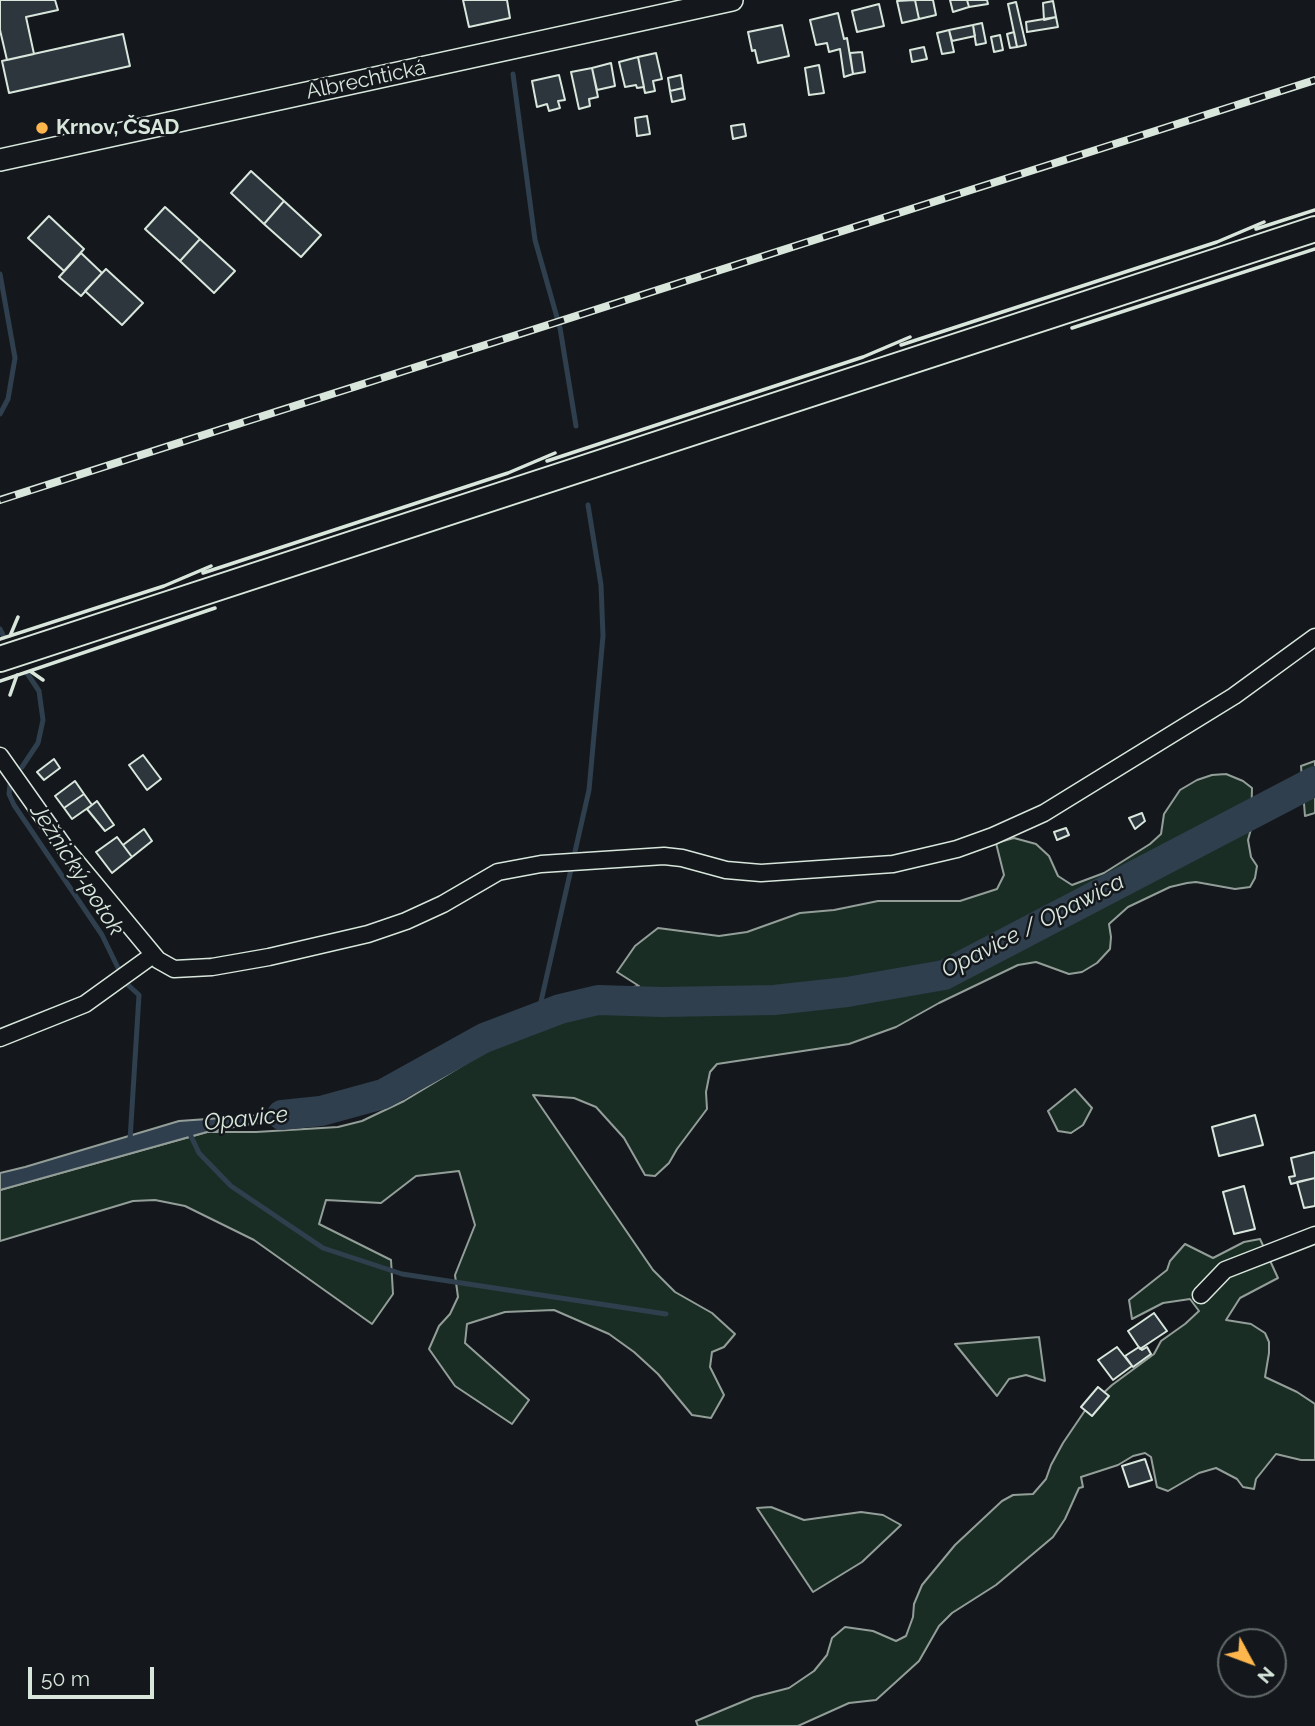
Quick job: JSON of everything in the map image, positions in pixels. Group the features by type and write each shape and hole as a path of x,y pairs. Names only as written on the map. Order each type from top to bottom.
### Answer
{"main road":[{"name":"Albrechtická","path":"0,160 732,0"},
{"path":"0,659 1315,229"}],"street":[{"path":"0,756 65,848 153,954 165,965 184,970 269,957 368,934 443,904 498,872 541,864 664,856 726,870 761,873 863,868 924,859 993,836 1044,813 1234,696 1315,637"},
{"path":"0,1038 85,1004 153,954"},
{"path":"1201,1295 1225,1270 1315,1235"}],"green space":[{"path":"1315,761 1315,813 1305,816 1301,766"},
{"path":"1226,774 1252,788 1251,829 1248,840 1251,857 1257,866 1250,887 1235,889 1196,882 1187,883 1170,887 1128,907 1109,924 1110,949 1097,963 1082,972 1069,974 1036,962 1018,965 896,1027 849,1044 717,1064 710,1072 706,1092 707,1109 669,1163 655,1176 645,1175 624,1138 596,1107 574,1098 533,1095 653,1270 675,1292 712,1313 735,1334 724,1347 712,1352 710,1367 724,1395 711,1418 692,1415 658,1374 609,1334 554,1310 505,1312 467,1324 465,1343 529,1400 512,1424 455,1386 429,1349 439,1326 450,1314 458,1297 455,1275 475,1225 459,1171 416,1176 381,1203 326,1200 319,1224 391,1260 393,1294 372,1324 254,1240 185,1206 155,1200 133,1201 0,1241 0,1190 207,1132 338,1127 362,1121 404,1101 475,1058 492,1030 567,999 639,986 617,972 635,946 658,928 719,936 747,932 800,913 834,910 878,901 960,901 997,889 1004,875 996,843 1014,838 1036,844 1049,856 1058,876 1072,885 1104,873 1150,844 1161,834 1164,814 1180,790 1197,780"},
{"path":"1075,1089 1092,1108 1083,1125 1071,1133 1058,1131 1048,1111"},
{"path":"1260,1239 1278,1278 1240,1298 1226,1320 1251,1324 1265,1333 1269,1342 1269,1353 1265,1377 1315,1404 1315,1460 1301,1460 1276,1454 1256,1479 1254,1489 1243,1487 1237,1479 1216,1468 1199,1473 1168,1491 1157,1487 1151,1457 1145,1453 1081,1477 1083,1487 1079,1488 1065,1519 1053,1537 996,1585 952,1613 939,1626 919,1661 876,1700 849,1703 798,1726 698,1726 696,1721 754,1697 789,1688 814,1671 827,1655 832,1638 845,1627 873,1631 896,1641 906,1636 922,1585 955,1545 1002,1501 1013,1495 1033,1494 1046,1479 1063,1443 1086,1409 1112,1385 1154,1354 1161,1341 1199,1311 1190,1299 1163,1303 1132,1319 1129,1300 1167,1270 1170,1261 1185,1244 1213,1258 1244,1242"},
{"path":"1039,1337 1045,1381 1026,1375 1009,1379 997,1396 955,1344"},
{"path":"771,1507 804,1520 861,1512 883,1515 901,1525 862,1562 813,1592 757,1508"}],"water":[{"name":"Opavice","path":"321,1111 207,1132 0,1190 0,1173 179,1121"}],"building":[{"path":"0,0 55,0 58,10 26,17 34,54 7,60 0,30"},
{"path":"463,0 507,0 510,18 469,27"},
{"path":"915,0 919,19 902,23 897,1"},
{"path":"915,0 933,0 936,15 919,19"},
{"path":"950,0 967,0 969,7 953,12"},
{"path":"967,0 987,0 988,4 969,7"},
{"path":"1053,1 1056,17 1044,20 1043,3"},
{"path":"1016,2 1026,45 1017,47 1008,4"},
{"path":"879,4 884,26 857,32 852,11"},
{"path":"838,13 844,39 847,38 853,74 844,77 840,49 829,52 827,43 816,45 810,20"},
{"path":"1056,17 1058,27 1027,32 1026,22"},
{"path":"982,23 986,43 976,45 973,25"},
{"path":"782,25 789,56 758,63 748,32"},
{"path":"973,25 975,36 952,41 949,30"},
{"path":"949,30 954,52 942,54 937,33"},
{"path":"1014,32 1017,47 1010,48 1007,34"},
{"path":"123,34 130,66 9,93 2,61"},
{"path":"1000,35 1003,50 994,52 991,37"},
{"path":"924,47 927,59 912,62 910,50"},
{"path":"862,52 865,72 853,74 850,53"},
{"path":"656,53 662,79 653,81 655,91 645,93 638,57"},
{"path":"638,57 644,87 625,87 619,62"},
{"path":"611,63 615,86 597,90 592,68"},
{"path":"819,65 824,93 809,95 805,68"},
{"path":"592,68 598,97 589,99 590,106 579,109 571,72"},
{"path":"559,75 565,100 558,101 560,108 549,111 547,104 537,107 532,81"},
{"path":"681,75 683,88 670,91 668,78"},
{"path":"683,88 685,99 672,102 670,91"},
{"path":"647,116 650,134 637,136 635,118"},
{"path":"744,124 746,136 733,139 731,126"},
{"path":"251,171 284,201 264,224 231,193"},
{"path":"284,201 321,235 301,257 264,224"},
{"path":"165,207 200,239 180,261 145,229"},
{"path":"49,216 84,249 64,271 28,238"},
{"path":"200,239 235,271 214,293 180,261"},
{"path":"81,253 102,273 81,296 59,277"},
{"path":"106,269 143,303 122,325 85,291"},
{"path":"143,755 161,779 147,790 129,765"},
{"path":"54,759 60,768 44,780 37,772"},
{"path":"75,781 84,794 64,808 55,796"},
{"path":"84,794 92,805 72,819 64,808"},
{"path":"97,801 114,825 105,831 87,809"},
{"path":"1142,813 1145,821 1135,829 1129,818"},
{"path":"1066,828 1069,835 1057,840 1054,832"},
{"path":"144,829 152,841 132,857 123,845"},
{"path":"117,837 132,857 112,873 96,852"},
{"path":"1255,1115 1263,1145 1219,1156 1212,1127"},
{"path":"1315,1152 1315,1178 1291,1184 1289,1177 1295,1176 1291,1158"},
{"path":"1315,1178 1315,1206 1304,1208 1297,1182"},
{"path":"1244,1186 1255,1229 1234,1234 1223,1192"},
{"path":"1154,1313 1167,1331 1140,1349 1128,1331"},
{"path":"1117,1347 1132,1366 1113,1380 1098,1360"},
{"path":"1139,1347 1142,1350 1147,1347 1151,1354 1133,1367 1125,1356"},
{"path":"1098,1387 1109,1396 1092,1416 1081,1407"},
{"path":"1145,1459 1152,1480 1129,1487 1122,1466"}],"waterway":[{"path":"513,74 535,240 560,328 576,426"},
{"name":"Ježnický potok","path":"0,274 15,358 8,399 0,414"},
{"path":"537,1019 589,790 603,636 601,585 588,505"},
{"name":"Ježnický potok","path":"0,629 4,637"},
{"name":"Ježnický potok","path":"22,767 38,743 43,720 39,691 27,673"},
{"name":"Opavice / Opawica","path":"282,1115 321,1111 383,1094 484,1038 560,1009 598,1000 774,1000 847,992 944,975 1315,781"},
{"name":"Ježnický potok","path":"10,784 9,794 14,805 102,935 121,974"},
{"name":"Ježnický potok","path":"127,984 139,995 130,1140"},
{"path":"188,1130 199,1153 231,1186 323,1248 402,1274 666,1314"}],"railway":[{"path":"0,500 1315,80"}],"wall":[{"path":"1256,229 1315,210"},
{"path":"901,345 1217,242 1264,222"},
{"path":"1072,328 1315,249"},
{"path":"547,461 863,357 910,337"},
{"path":"203,573 508,473 555,453"},
{"path":"0,639 164,586 211,566"},
{"path":"0,681 215,608"},
{"path":"10,636 18,617"},
{"path":"30,671 43,680"},
{"path":"10,695 17,675"}],"place":[{"name":"Krnov, ČSAD","path":"42,128"}]}
